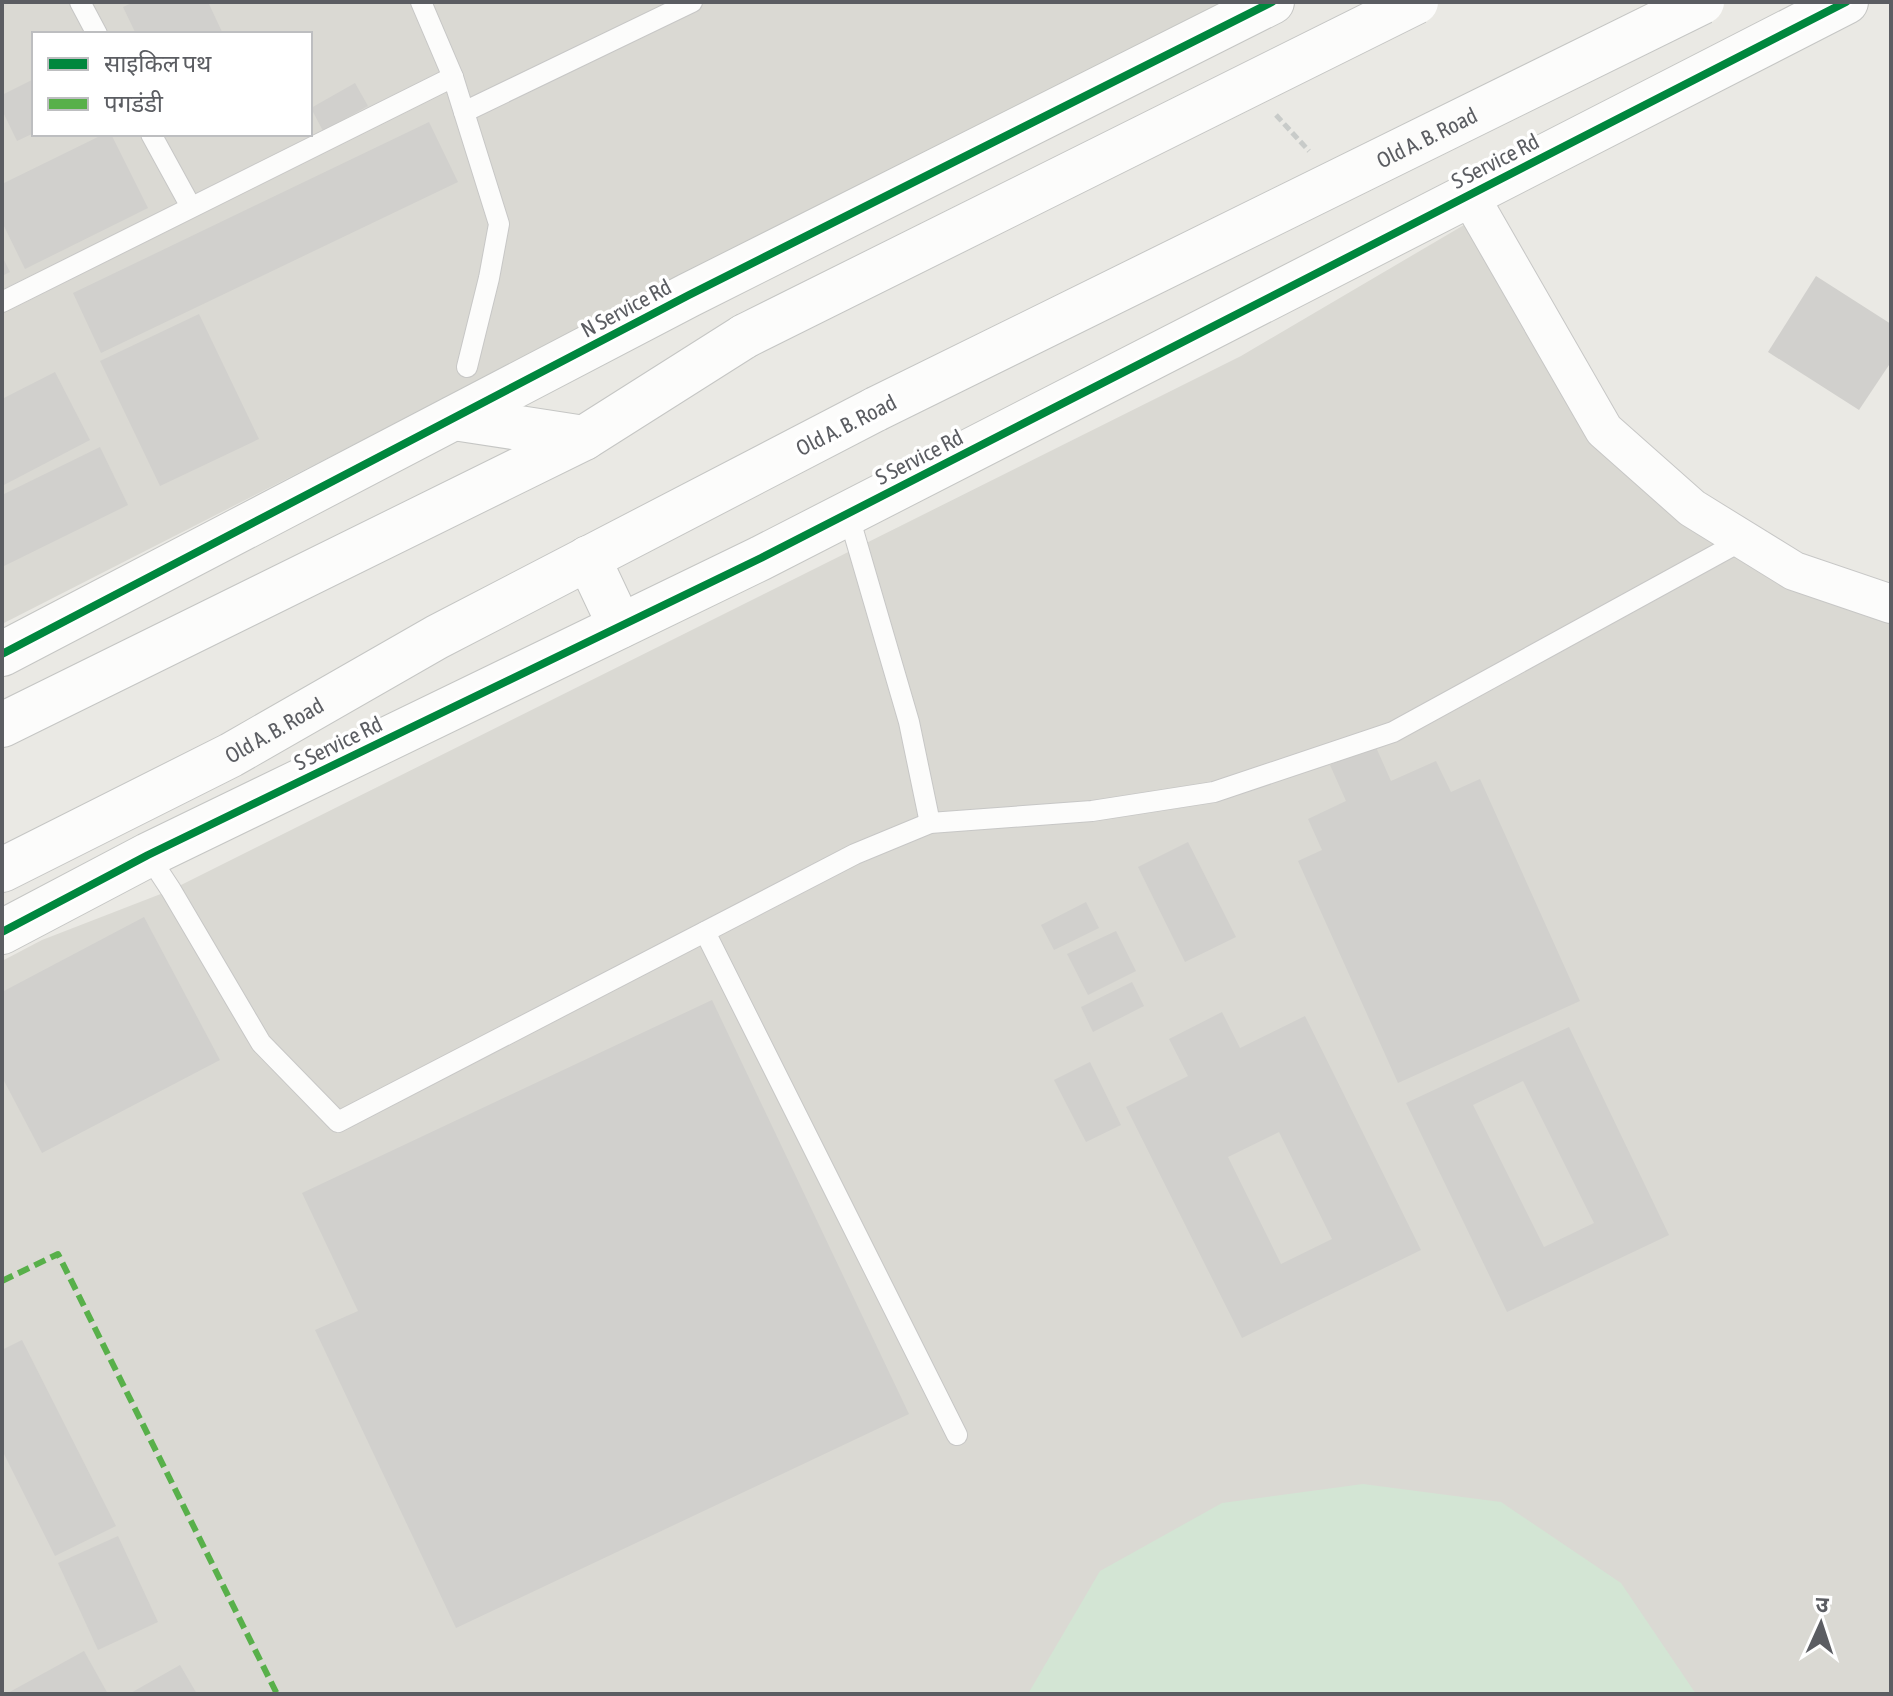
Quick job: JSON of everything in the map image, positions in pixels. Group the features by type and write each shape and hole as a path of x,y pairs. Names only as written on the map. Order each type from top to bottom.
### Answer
{"street":[{"path":"2,725 584,438 745,336 1416,2"},
{"name":"Old A. B. Road","path":"2,870 231,755 437,637 876,409 1702,2"},
{"name":"S Service Rd","path":"2,932 148,855 848,513 1846,2"},
{"name":"N Service Rd","path":"2,654 689,295 1265,3"},
{"path":"1469,195 1604,430 1692,508 1794,571 1891,604"},
{"path":"454,418 584,438"},
{"path":"588,558 620,626"}],"lane":[{"path":"80,2 96,32"},
{"path":"421,2 453,77 499,224 467,367"},
{"path":"464,112 692,2"},
{"path":"2,302 453,77"},
{"path":"152,136 191,207"},
{"path":"848,513 909,722 930,823"},
{"path":"148,855 261,1043 338,1122 855,854 930,823 1092,811 1214,792 1393,732 1743,540"},
{"path":"705,932 957,1435"}],"path":[{"path":"1276,115 1309,151"}],"shaded area":[{"path":"2,2 1222,2 2,624"},
{"path":"1481,215 1604,430 1692,508 1891,604 1891,1694 2,1694 2,961 42,940 171,890 1241,356"}],"green space":[{"path":"1363,1484 1501,1502 1621,1583 1696,1694 1028,1694 1100,1571 1222,1503"}],"building":[{"path":"134,2 208,2 222,32 135,32 123,7"},
{"path":"32,80 32,134 17,141 2,110 2,95"},
{"path":"355,83 368,106 323,131 312,107"},
{"path":"429,122 458,182 101,353 73,293"},
{"path":"100,136 112,136 148,208 25,269 2,222 2,184"},
{"path":"2,256 10,272 2,276"},
{"path":"1816,276 1891,324 1891,362 1859,410 1768,352"},
{"path":"199,314 259,439 160,486 100,361"},
{"path":"55,372 90,440 2,486 2,399"},
{"path":"100,447 128,505 2,567 2,495"},
{"path":"1375,745 1391,781 1436,761 1451,792 1480,779 1580,1001 1398,1083 1298,861 1322,850 1308,819 1346,801 1330,765"},
{"path":"1188,842 1236,937 1185,962 1138,867"},
{"path":"1086,902 1099,928 1054,950 1041,925"},
{"path":"144,917 220,1060 42,1153 2,1077 2,992"},
{"path":"1116,931 1136,971 1088,995 1067,954"},
{"path":"1132,982 1144,1006 1093,1032 1081,1007"},
{"path":"712,1000 909,1414 456,1628 315,1330 358,1311 302,1193"},
{"path":"1222,1012 1240,1048 1305,1016 1421,1250 1242,1338 1126,1107 1188,1076 1169,1039","holes":["1279,1132 1332,1239 1281,1264 1228,1157"]},
{"path":"1569,1027 1669,1235 1507,1312 1406,1103","holes":["1523,1081 1594,1223 1544,1247 1473,1105"]},
{"path":"1090,1062 1121,1125 1086,1142 1054,1080"},
{"path":"22,1340 116,1526 55,1556 2,1450 2,1350"},
{"path":"118,1536 158,1622 98,1650 58,1563"},
{"path":"84,1651 108,1694 6,1694"},
{"path":"180,1665 197,1694 129,1694"}],"marked path":[{"path":"2,1281 58,1254 277,1694"}],"cycle path":[{"path":"2,654 689,295 1272,2"},
{"path":"2,932 148,855 761,558 1846,2"}]}
